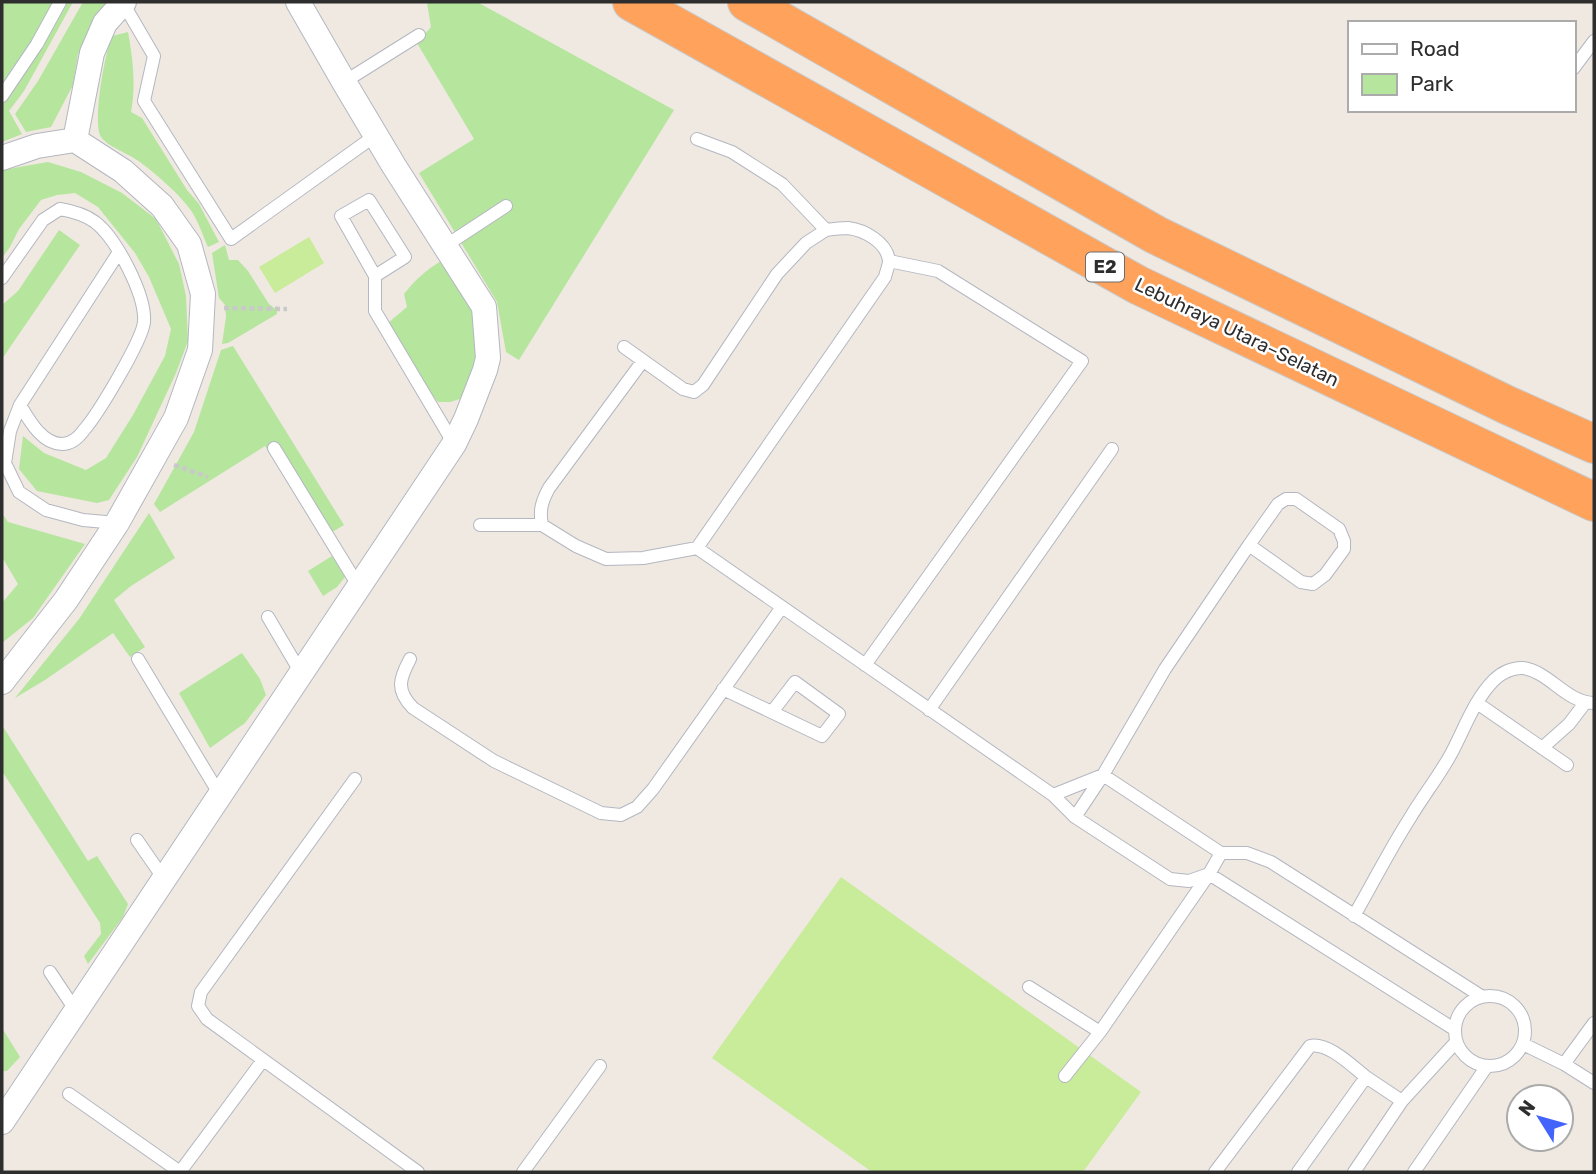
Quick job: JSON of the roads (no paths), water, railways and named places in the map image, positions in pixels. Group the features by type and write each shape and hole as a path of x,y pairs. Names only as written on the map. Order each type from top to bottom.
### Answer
{"highway":[{"name":"Lebuhraya Utara–Selatan","path":"632,2 1138,285 1594,502"},
{"path":"747,2 1156,235 1507,405 1594,444"}],"street":[{"path":"75,140 92,53 106,23 123,2"},
{"path":"5,1112 76,1011 454,444 488,359 484,307 376,135 298,2"},
{"path":"2,158 37,146 75,140 123,171 162,206 189,244 203,294 200,350 176,418 117,523 66,600 2,682"}],"lane":[{"path":"2,96 37,44 60,2"},
{"path":"123,2 154,56 144,101 231,239 376,135"},
{"path":"344,82 419,35"},
{"path":"1575,66 1594,41"},
{"path":"697,139 732,152 782,184 826,230"},
{"path":"375,276 405,257 369,200 341,216 375,276 375,311 454,444"},
{"path":"445,246 506,206"},
{"path":"2,278 43,220 60,209 77,212 95,222 119,252 131,273 144,321 136,343 96,414 74,441 62,444 50,441 32,425 20,405"},
{"path":"480,525 542,525 576,546 606,559 643,558 697,548 874,294 889,261 883,247 872,236 858,230 826,230 806,243 777,274 703,385 694,392 683,389 624,348"},
{"path":"117,523 83,520 46,510 19,492 5,463 10,431 20,405 119,252"},
{"path":"865,665 1082,361 938,271 889,261"},
{"path":"542,525 542,502 549,488 642,362"},
{"path":"274,448 359,587"},
{"path":"929,710 1112,449"},
{"path":"1075,817 1103,775 1165,669 1249,545 1278,504 1286,499 1296,499 1339,529 1344,541 1343,549 1325,575 1313,584 1301,582 1249,545"},
{"path":"697,548 1054,795 1075,817 1170,879 1189,881 1209,874"},
{"path":"410,659 402,674 401,689 405,700 413,708 494,761 601,813 621,815 637,807 653,789 782,607"},
{"path":"268,617 301,673"},
{"path":"138,659 220,795"},
{"path":"1354,916 1409,819 1450,756 1477,703 1494,679 1507,670 1523,668 1540,675 1573,698 1590,703 1542,748"},
{"path":"723,689 822,736 839,714 795,682 772,712"},
{"path":"1477,703 1567,765"},
{"path":"1054,795 1103,775"},
{"path":"1103,775 1221,853 1247,853 1271,862 1481,996 1501,996 1517,1007 1525,1024 1523,1044 1508,1061 1487,1066 1468,1059 1455,1036 1209,874"},
{"path":"355,779 201,992 198,1006 207,1019 418,1172"},
{"path":"137,840 164,878"},
{"path":"1065,1076 1100,1032 1221,853"},
{"path":"50,972 76,1011"},
{"path":"1029,988 1100,1032"},
{"path":"1354,1172 1402,1101 1455,1036 1462,1008 1481,996"},
{"path":"1564,1064 1594,1023"},
{"path":"1215,1172 1310,1046 1318,1044 1331,1050 1402,1101"},
{"path":"1523,1044 1564,1064 1594,1083"},
{"path":"69,1094 180,1172 263,1060"},
{"path":"523,1172 600,1066"},
{"path":"1414,1172 1487,1066"},
{"path":"1298,1172 1366,1077"}]}
